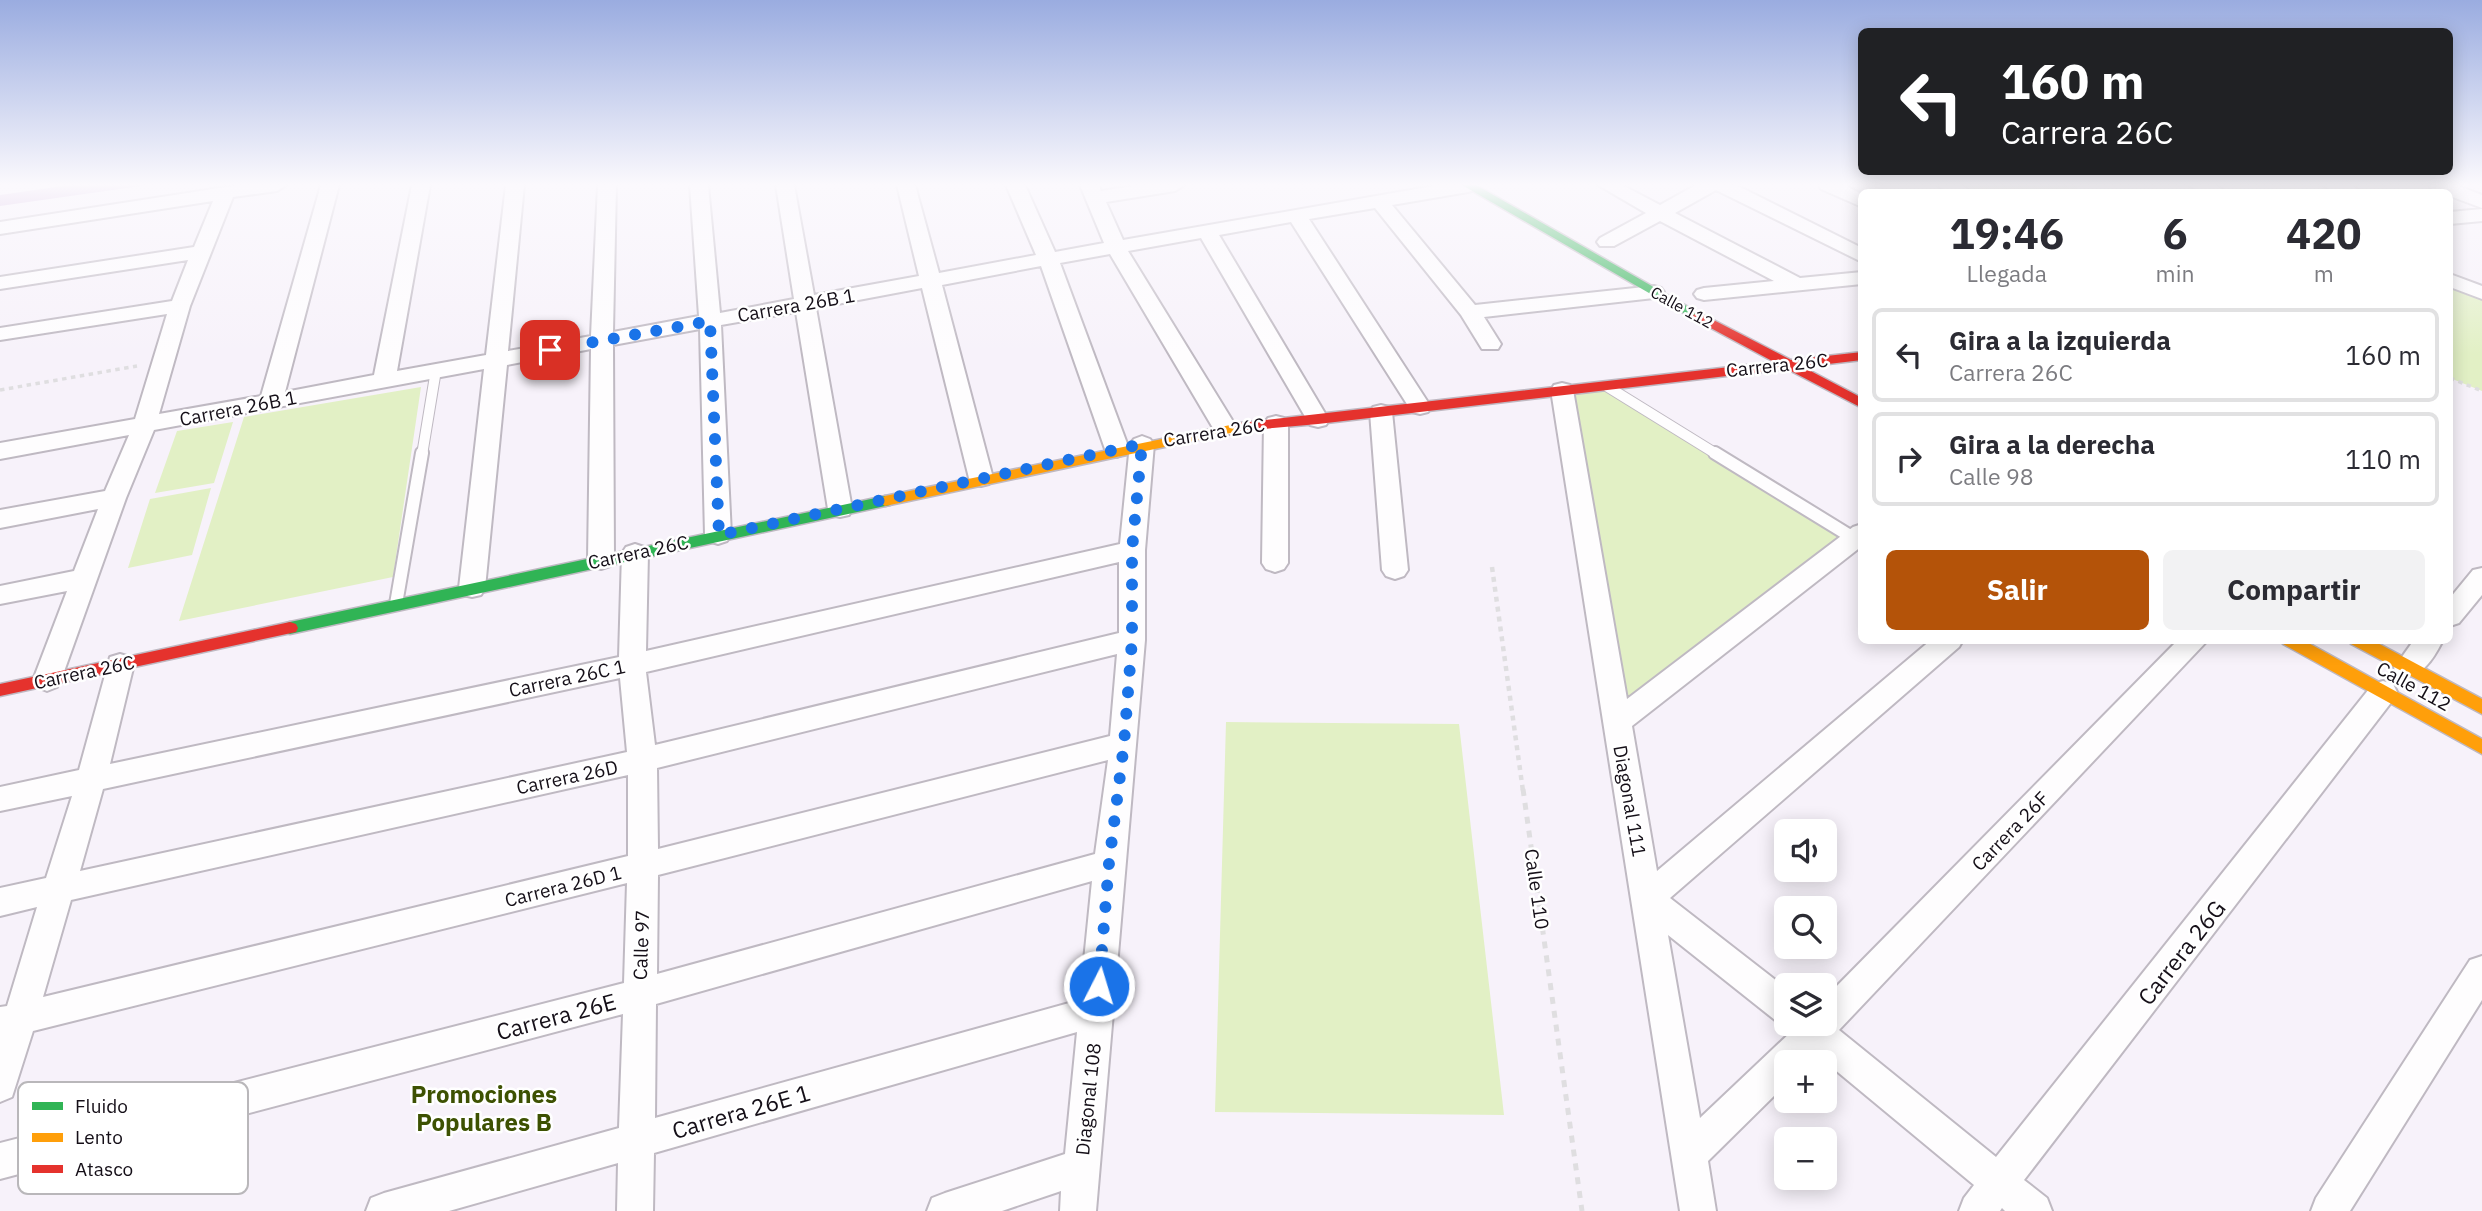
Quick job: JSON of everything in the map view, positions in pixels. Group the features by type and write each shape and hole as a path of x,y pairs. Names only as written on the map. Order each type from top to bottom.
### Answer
{"street":[{"path":"47,680 114,498 144,426 180,306 205,242"},
{"path":"271,400 314,242"},
{"path":"384,381 410,242"},
{"path":"472,588 509,242"},
{"path":"601,560 601,341 605,242"},
{"path":"704,242 710,321 719,535"},
{"path":"796,242 840,509"},
{"path":"921,242 981,478"},
{"path":"1040,242 1129,446"},
{"path":"1113,242 1225,428"},
{"name":"Carrera 26B 1","path":"0,451 931,280 1156,242"},
{"path":"1213,242 1318,420"},
{"path":"1313,242 1420,407"},
{"path":"1412,242 1470,312 1490,344"},
{"name":"Calle 112","path":"1565,242 1858,402"},
{"path":"1717,242 1797,284"},
{"path":"1833,242 1858,254"},
{"path":"0,283 200,252"},
{"path":"1698,290 1858,278"},
{"path":"2453,282 2482,279"},
{"path":"2453,282 2482,293"},
{"name":"Calle 112","path":"1698,290 1727,306"},
{"path":"1470,312 1654,292"},
{"path":"0,334 180,306"},
{"path":"1795,345 1850,374"},
{"name":"Carrera 26C","path":"0,690 1129,446 1225,428 1318,420 1858,356"},
{"name":"Diagonal 111","path":"1562,390 1698,1211"},
{"path":"1381,412 1395,570"},
{"path":"1275,563 1276,423"},
{"name":"Diagonal 108","path":"1078,1211 1132,640 1129,446"},
{"path":"0,519 114,498"},
{"path":"1617,722 1858,537"},
{"name":"Carrera 26C 1","path":"0,799 632,665 1132,550"},
{"name":"Calle 97","path":"635,553 632,665 642,760 643,866 635,1211"},
{"path":"2453,612 2482,577"},
{"path":"0,594 85,578"},
{"name":"Carrera 26D","path":"0,902 642,760 1132,640"},
{"path":"1774,999 1647,899 1945,644"},
{"name":"Carrera 26F","path":"1837,1005 2191,644"},
{"name":"Calle 112","path":"2296,644 2482,747"},
{"name":"Calle 112","path":"2364,644 2482,707"},
{"path":"2409,668 2427,644"},
{"path":"0,1085 10,1021 60,887 92,778 120,664"},
{"name":"Carrera 26G","path":"1977,1211 2001,1184 2383,692"},
{"name":"Carrera 26D 1","path":"10,1021 643,866 1124,744"},
{"name":"Carrera 26E","path":"248,1096 639,994 1109,863"},
{"path":"2329,1211 2482,971"},
{"name":"Carrera 26E 1","path":"384,1211 1097,1010"},
{"name":"Carrera 26F","path":"1689,1154 1806,1036"},
{"path":"1830,1036 2034,1211"},
{"name":"Carrera 26E","path":"0,1161 18,1156"},
{"path":"945,1211 1081,1167"}],"lane":[{"path":"396,604 436,370"},
{"path":"1606,386 1858,535"}],"path":[{"path":"0,390 162,362"},
{"path":"2453,379 2482,391"},
{"name":"Calle 110","path":"1492,567 1582,1211"}],"green space":[{"path":"2453,284 2482,293 2482,391 2453,379"},
{"path":"1606,386 1855,539 1617,722 1562,390"},
{"path":"421,387 393,577 179,621 244,417"},
{"path":"233,422 214,483 155,493 177,431"},
{"path":"211,488 192,555 128,568 150,499"},
{"path":"1226,722 1459,724 1504,1115 1215,1112"}],"traffic: fast":[{"path":"1567,242 1698,316"},
{"path":"290,628 885,501"}],"traffic: slow":[{"path":"885,501 1240,427"},
{"path":"2296,644 2482,747"},
{"path":"2364,644 2482,707"}],"traffic: jam":[{"path":"1698,316 1858,402"},
{"path":"1240,427 1858,356"},
{"path":"0,690 290,628"}],"district":[{"name":"Promociones Populares B","path":"484,1108"}],"route":[{"path":"550,350 710,321 719,535 1142,444 1132,550 1132,640 1124,744 1109,863 1099,986"}]}
